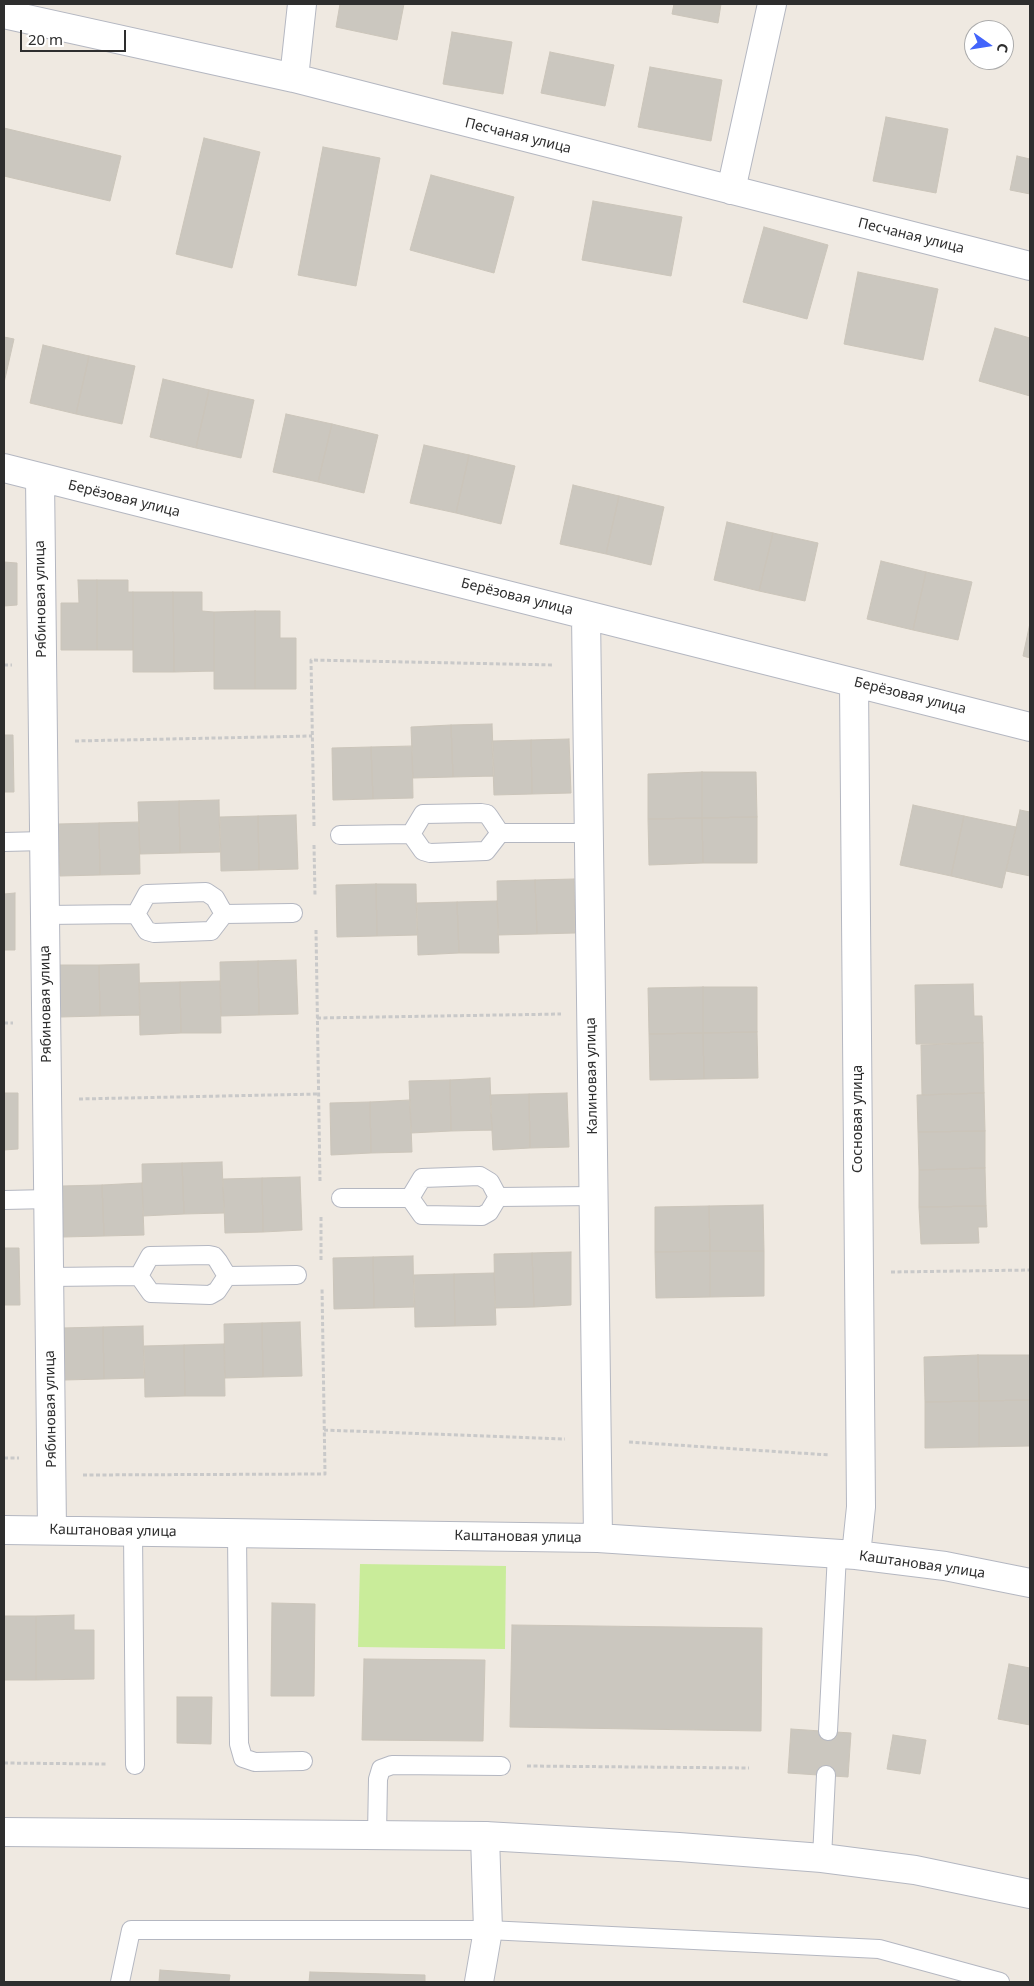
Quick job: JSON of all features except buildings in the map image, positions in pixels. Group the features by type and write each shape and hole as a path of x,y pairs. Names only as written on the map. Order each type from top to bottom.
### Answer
{"street":[{"path":"294,78 302,4"},
{"path":"731,190 772,4"},
{"name":"Песчаная улица","path":"4,14 294,78 1030,266"},
{"name":"Берёзовая улица","path":"4,468 1030,727"},
{"name":"Рябиновая улица","path":"40,478 52,1530"},
{"name":"Калиновая улица","path":"586,615 598,1538"},
{"name":"Сосновая улица","path":"846,1554 861,1506 854,682"},
{"name":"Каштановая улица","path":"4,1530 598,1538 846,1554 945,1566 1030,1583"},
{"path":"4,1832 485,1836 679,1847 822,1858 915,1870 1030,1894"},
{"path":"478,1982 488,1930 485,1836"}],"lane":[{"path":"411,834 422,814 446,813 486,814 500,834"},
{"path":"500,834 589,833"},
{"path":"411,834 423,851 430,853 486,852 500,834"},
{"path":"340,835 411,834"},
{"path":"4,842 44,841"},
{"path":"136,914 147,894 197,892 211,894 224,914"},
{"path":"224,914 293,913"},
{"path":"45,915 136,914"},
{"path":"136,914 148,931 163,932 211,931 224,914"},
{"path":"410,1198 422,1178 480,1176 490,1182 498,1197"},
{"path":"498,1197 594,1196"},
{"path":"410,1198 422,1215 482,1216 489,1212 498,1197"},
{"path":"341,1198 410,1198"},
{"path":"4,1200 49,1199"},
{"path":"138,1276 150,1256 191,1255 214,1256 227,1276"},
{"path":"227,1276 297,1275"},
{"path":"49,1277 138,1276"},
{"path":"138,1276 146,1289 151,1293 210,1295 217,1291 227,1276"},
{"path":"134,1531 135,1765"},
{"path":"236,1533 239,1744 243,1758 255,1762 303,1762"},
{"path":"828,1732 846,1554"},
{"path":"377,1835 378,1779 382,1769 392,1765 501,1766"},
{"path":"822,1858 826,1776"},
{"path":"120,1982 131,1930 488,1930 879,1949 1000,1982"}],"path":[{"path":"314,835 311,660 587,665"},
{"path":"43,741 312,736"},
{"path":"314,845 315,903"},
{"path":"316,922 320,1189"},
{"path":"317,1018 591,1013"},
{"path":"47,1099 318,1094"},
{"path":"320,1208 321,1265"},
{"path":"859,1273 1030,1270"},
{"path":"52,1475 325,1474 322,1285"},
{"path":"4,1763 135,1765"},
{"path":"501,1766 749,1768"}],"green space":[{"path":"360,1564 506,1566 505,1649 358,1647"}]}
